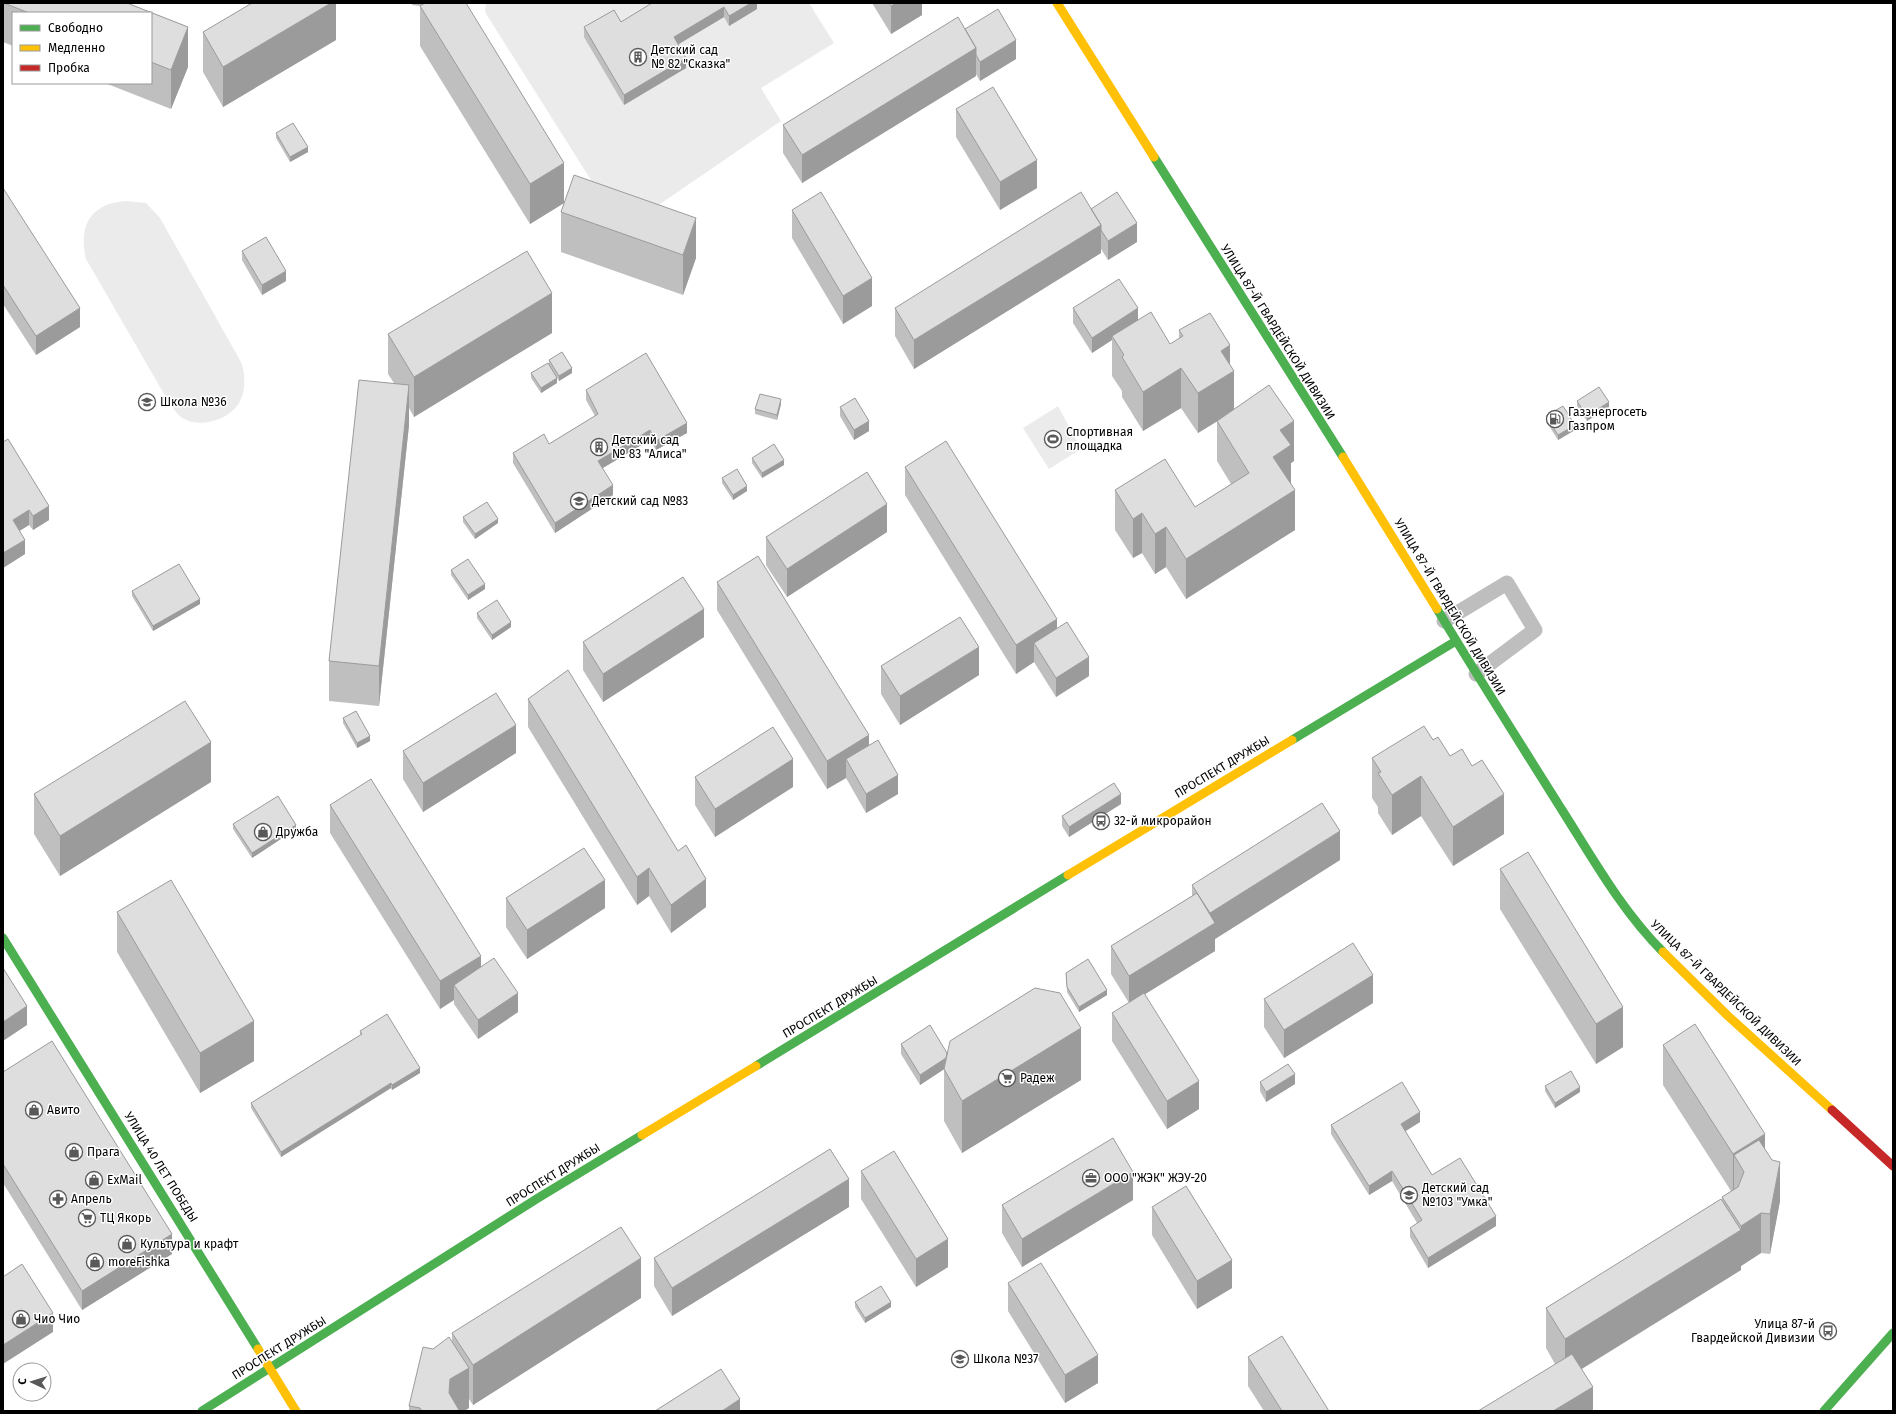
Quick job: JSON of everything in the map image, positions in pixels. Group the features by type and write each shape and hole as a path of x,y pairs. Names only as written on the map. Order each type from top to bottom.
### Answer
{"street":[{"name":"УЛИЦА 87-Й ГВАРДЕЙСКОЙ ДИВИЗИИ","path":"1057,3 1397,542 1476,674 1577,837 1615,894 1647,936 1728,1016 1893,1166"},
{"path":"1444,621 1507,583 1535,630 1476,674"},
{"name":"ПРОСПЕКТ ДРУЖБЫ","path":"202,1411 538,1198 1003,916 1115,846 1456,641"},
{"name":"УЛИЦА 40 ЛЕТ ПОБЕДЫ","path":"3,938 296,1411"},
{"path":"1824,1411 1893,1333"}],"shaded area":[{"path":"486,3 809,3 834,43 761,88 781,121 653,209 596,188 485,12"},
{"path":"127,201 146,203 160,218 241,362 244,373 244,390 237,406 226,416 211,422 203,423 188,421 180,416 171,406 86,259 84,236 86,226 90,218 96,211 104,206"},
{"name":"Спортивная площадка","path":"1058,406 1081,449 1049,469 1023,428"}],"building":[{"path":"4,3 127,3 150,12 26,12"},
{"path":"252,3 331,3 223,67 203,32"},
{"path":"425,3 466,3 564,163 530,184 420,6"},
{"name":"Детский сад № 82 \"Сказка\"","path":"652,3 751,3 729,16 724,7 674,37 686,58 624,95 584,27 614,10 621,22"},
{"path":"889,3 896,3 891,6"},
{"path":"998,9 1016,40 980,62 976,55 976,48 965,29"},
{"path":"152,13 188,27 171,70 152,62"},
{"path":"958,17 976,48 802,155 783,125"},
{"path":"993,87 1037,160 1000,182 956,109"},
{"path":"293,123 308,147 290,157 276,133"},
{"path":"574,175 696,218 683,255 561,212"},
{"path":"3,188 80,308 36,336 3,285"},
{"path":"821,192 872,278 843,296 792,210"},
{"path":"1081,192 1101,225 914,340 895,308"},
{"path":"1117,192 1137,223 1108,241 1101,230 1101,225 1091,209"},
{"path":"266,237 286,271 262,285 242,251"},
{"path":"527,251 552,293 414,377 388,334"},
{"path":"1119,279 1138,308 1092,338 1073,308"},
{"path":"1151,312 1170,344 1183,336 1179,330 1210,313 1230,345 1221,351 1234,371 1198,393 1181,368 1143,392 1122,357 1124,355 1112,336"},
{"path":"562,352 572,368 559,376 549,360"},
{"name":"Детский сад № 83 \"Алиса\"","path":"646,353 687,423 656,441 650,430 598,461 613,485 555,523 513,453 544,434 549,444 598,414 586,390"},
{"path":"548,363 557,378 541,388 531,373"},
{"path":"359,380 409,385 379,666 329,661"},
{"path":"1269,385 1294,421 1280,430 1291,445 1273,457 1295,490 1186,559 1166,527 1155,534 1142,513 1133,519 1115,490 1165,459 1195,507 1249,473 1217,421"},
{"path":"1599,387 1609,402 1587,416 1577,401"},
{"path":"760,394 781,399 777,415 755,409"},
{"path":"855,398 869,421 854,430 840,407"},
{"path":"1563,406 1575,425 1558,435 1546,416"},
{"path":"8,439 49,506 33,516 29,510 13,520 25,540 3,553 3,442"},
{"path":"946,441 1057,619 1016,645 905,467"},
{"path":"774,444 784,460 762,473 752,458"},
{"path":"737,469 747,486 733,495 722,478"},
{"path":"867,472 887,504 787,569 766,537"},
{"path":"487,502 498,519 475,534 463,517"},
{"path":"758,556 869,735 827,761 717,582"},
{"path":"468,559 485,584 468,595 451,570"},
{"path":"179,564 200,599 153,626 132,591"},
{"path":"683,577 704,609 603,674 583,642"},
{"path":"497,600 511,622 492,635 477,613"},
{"path":"960,617 979,647 900,696 881,666"},
{"path":"1067,622 1089,657 1056,678 1034,643"},
{"path":"568,670 678,851 686,845 706,879 671,905 649,868 637,877 528,699"},
{"path":"496,693 516,725 423,783 403,751"},
{"path":"185,701 211,742 60,836 34,794"},
{"path":"356,711 370,736 357,743 343,718"},
{"path":"1424,726 1433,740 1438,737 1450,756 1462,749 1472,766 1482,760 1504,794 1453,827 1421,776 1392,795 1378,773 1381,772 1372,758"},
{"path":"773,727 793,759 715,809 695,777"},
{"path":"878,740 898,775 866,794 846,759"},
{"path":"371,779 481,956 440,981 330,805"},
{"path":"1114,783 1121,794 1069,827 1062,816"},
{"path":"278,796 296,825 252,853 233,824"},
{"path":"1322,803 1340,831 1210,913 1192,885"},
{"path":"584,848 605,880 527,930 506,898"},
{"path":"1528,852 1623,1007 1596,1024 1500,869"},
{"path":"171,880 254,1021 200,1053 117,912"},
{"path":"1197,893 1215,923 1129,976 1111,946"},
{"path":"1353,943 1373,975 1284,1030 1264,999"},
{"path":"494,958 518,993 478,1020 454,985"},
{"path":"1088,959 1107,990 1079,1007 1067,987 1066,973"},
{"path":"3,968 27,1006 3,1022"},
{"path":"1035,988 1060,993 1081,1028 962,1101 944,1069 950,1041"},
{"path":"1144,993 1199,1081 1167,1101 1112,1013"},
{"path":"387,1014 420,1068 392,1085 391,1083 281,1152 251,1103 362,1034 360,1031"},
{"path":"1695,1024 1765,1134 1733,1154 1663,1045"},
{"path":"930,1025 947,1053 946,1058 920,1075 901,1044"},
{"name":"ТЦ Якорь","path":"52,1041 172,1234 82,1291 3,1164 3,1072"},
{"path":"1288,1064 1295,1074 1266,1092 1260,1082"},
{"path":"1571,1071 1580,1087 1555,1103 1545,1086"},
{"path":"1402,1082 1420,1112 1401,1124 1432,1175 1460,1158 1496,1216 1428,1258 1410,1228 1422,1220 1392,1171 1369,1186 1331,1125"},
{"path":"1113,1138 1133,1172 1022,1239 1002,1205"},
{"path":"1759,1140 1772,1160 1780,1162 1770,1214 1761,1213 1741,1226 1722,1197 1738,1187 1744,1172 1734,1155"},
{"path":"830,1149 849,1179 672,1288 654,1258"},
{"path":"894,1151 948,1239 916,1259 861,1171"},
{"path":"1186,1186 1232,1260 1197,1281 1152,1207"},
{"path":"1721,1199 1741,1230 1565,1339 1546,1308"},
{"path":"621,1227 641,1258 473,1365 452,1333"},
{"path":"1041,1263 1098,1355 1065,1375 1008,1283"},
{"path":"22,1264 53,1313 3,1345 3,1277"},
{"path":"881,1286 891,1302 865,1318 855,1302"},
{"path":"1282,1336 1329,1411 1282,1411 1248,1357"},
{"path":"449,1337 469,1368 450,1379 449,1393 459,1410 422,1411 420,1408 409,1406 423,1347 433,1349"},
{"path":"1572,1354 1593,1387 1553,1411 1478,1411"},
{"path":"721,1369 740,1399 722,1411 655,1411"}],"traffic: fast":[{"path":"1154,157 1343,457"},
{"path":"1437,609 1597,866 1634,919 1663,952"},
{"path":"1292,740 1456,641"},
{"path":"756,1066 1068,875"},
{"path":"3,938 258,1349"},
{"path":"202,1411 538,1198 642,1135"},
{"path":"1824,1411 1893,1333"}],"traffic: slow":[{"path":"1057,3 1154,157"},
{"path":"1343,457 1437,609"},
{"path":"1068,875 1292,740"},
{"path":"1663,952 1728,1016 1832,1110"},
{"path":"642,1135 756,1066"},
{"path":"258,1349 296,1411"}],"traffic: jam":[{"path":"1832,1110 1893,1166"}],"place":[{"name":"Детский сад № 82 \"Сказка\"","path":"638,57"},
{"name":"Школа №36","path":"147,402"},
{"name":"Газэнергосеть Газпром","path":"1555,419"},
{"name":"Спортивная площадка","path":"1053,439"},
{"name":"Детский сад № 83 \"Алиса\"","path":"599,447"},
{"name":"Детский сад №83","path":"579,501"},
{"name":"32-й микрорайон","path":"1101,821"},
{"name":"Дружба","path":"263,832"},
{"name":"Радеж","path":"1007,1078"},
{"name":"Авито","path":"34,1110"},
{"name":"Прага","path":"74,1152"},
{"name":"ООО \"ЖЭК\" ЖЭУ-20","path":"1091,1178"},
{"name":"ExMail","path":"94,1180"},
{"name":"Детский сад №103 \"Умка\"","path":"1409,1195"},
{"name":"Апрель","path":"58,1199"},
{"name":"ТЦ Якорь","path":"87,1218"},
{"name":"Культура и крафт","path":"127,1244"},
{"name":"moreFishka","path":"95,1262"},
{"name":"Чио Чио","path":"21,1319"},
{"name":"Улица 87-й Гвардейской Дивизии","path":"1828,1331"},
{"name":"Школа №37","path":"960,1359"}]}
